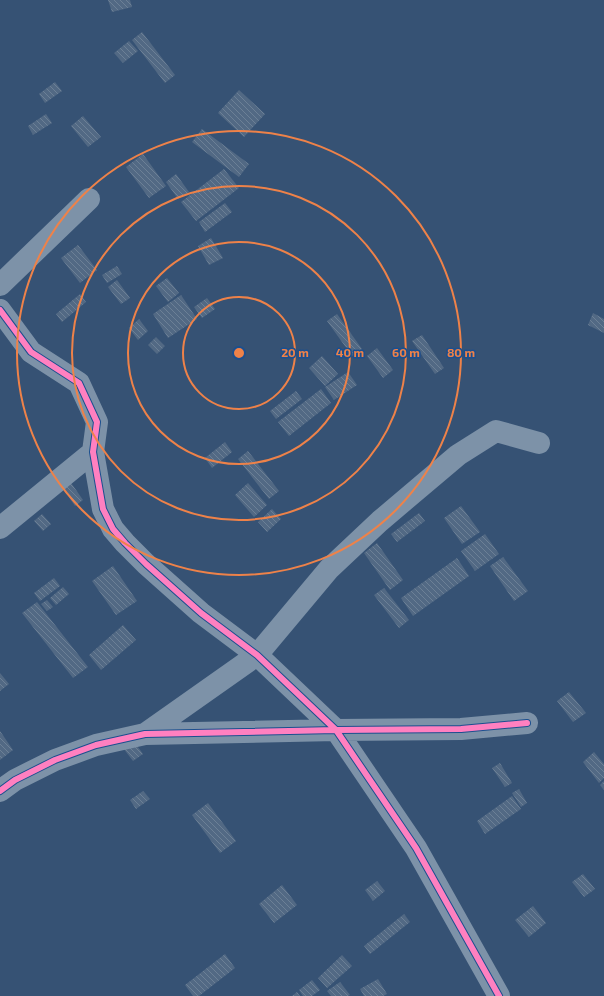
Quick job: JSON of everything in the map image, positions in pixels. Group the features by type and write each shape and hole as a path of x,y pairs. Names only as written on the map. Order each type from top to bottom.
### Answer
{"street":[{"path":"0,285 89,199"},
{"path":"0,310 31,352 79,383 97,422 93,452 103,509 113,528 146,564 202,613 257,655 336,730 416,848 499,996"},
{"path":"145,734 257,655 329,569 380,521 458,455 496,431 539,443"},
{"path":"0,528 93,452"},
{"path":"0,791 15,780 55,760 96,745 145,734 461,729 527,723"}],"building":[{"path":"108,0 130,0 132,7 112,12"},
{"path":"142,32 175,75 165,83 132,40"},
{"path":"129,41 138,51 123,63 114,53"},
{"path":"55,82 62,91 45,103 39,94"},
{"path":"239,90 265,114 244,137 218,113"},
{"path":"46,114 52,123 33,135 28,126"},
{"path":"83,116 101,137 88,147 71,126"},
{"path":"202,129 249,164 239,177 192,142"},
{"path":"143,154 166,186 149,198 126,167"},
{"path":"224,169 239,188 196,221 181,202"},
{"path":"176,174 189,192 178,199 166,182"},
{"path":"225,203 232,212 205,232 199,222"},
{"path":"211,238 223,258 209,265 198,246"},
{"path":"78,245 97,270 80,283 61,258"},
{"path":"117,266 122,274 107,283 102,275"},
{"path":"167,278 179,293 168,302 156,286"},
{"path":"117,280 130,298 121,304 108,287"},
{"path":"80,294 86,302 62,322 56,314"},
{"path":"181,295 197,319 168,338 153,314"},
{"path":"207,298 215,309 202,318 194,307"},
{"path":"593,313 604,319 604,333 588,325"},
{"path":"337,314 362,349 352,356 327,321"},
{"path":"139,319 148,331 138,340 129,328"},
{"path":"422,335 444,368 435,374 412,341"},
{"path":"156,337 165,346 157,354 148,345"},
{"path":"377,348 393,370 383,378 367,356"},
{"path":"322,356 338,374 325,386 309,368"},
{"path":"348,372 357,385 334,400 325,387"},
{"path":"321,389 331,403 289,436 278,422"},
{"path":"296,391 302,399 276,419 270,411"},
{"path":"225,442 232,452 212,468 205,458"},
{"path":"248,451 279,491 269,499 238,459"},
{"path":"67,477 83,500 75,506 59,483"},
{"path":"248,483 267,505 254,517 235,495"},
{"path":"461,506 480,532 462,544 444,518"},
{"path":"272,509 281,519 267,532 258,522"},
{"path":"419,513 425,521 397,542 391,534"},
{"path":"42,514 51,524 43,531 34,521"},
{"path":"485,534 499,554 475,571 461,551"},
{"path":"377,543 403,580 390,590 364,553"},
{"path":"503,557 528,591 514,601 490,566"},
{"path":"457,558 469,576 413,616 401,598"},
{"path":"113,566 137,601 116,615 92,581"},
{"path":"54,578 60,586 40,601 34,593"},
{"path":"63,587 69,594 56,605 50,598"},
{"path":"384,588 409,620 399,628 374,595"},
{"path":"47,600 53,607 47,611 41,604"},
{"path":"37,602 88,667 73,678 22,613"},
{"path":"123,625 136,640 101,670 89,655"},
{"path":"0,673 9,684 0,691"},
{"path":"569,692 586,713 573,722 557,701"},
{"path":"0,731 13,750 0,760"},
{"path":"133,740 143,754 133,761 123,748"},
{"path":"594,752 604,764 604,778 599,783 583,762"},
{"path":"500,763 512,783 505,787 492,768"},
{"path":"604,781 604,790 600,785"},
{"path":"519,789 527,803 521,807 512,793"},
{"path":"143,791 150,799 136,809 130,800"},
{"path":"512,796 521,809 485,834 477,821"},
{"path":"208,803 236,841 220,853 192,815"},
{"path":"583,874 595,889 584,897 572,882"},
{"path":"377,881 385,891 373,901 365,890"},
{"path":"282,885 297,905 274,923 259,904"},
{"path":"533,906 546,923 529,937 515,920"},
{"path":"404,914 410,922 370,954 364,946"},
{"path":"225,954 235,968 199,996 193,996 185,985"},
{"path":"342,955 352,966 327,988 318,978"},
{"path":"378,979 387,994 383,996 364,996 360,989"},
{"path":"312,980 320,990 312,996 303,996 299,990"},
{"path":"340,982 350,995 331,996 327,991"},
{"path":"297,992 300,996 292,996"}],"cycle path":[{"path":"0,310 31,352 79,383 97,422 93,452 103,509 113,529 146,564 201,613 257,655 336,730 416,848 499,996"},
{"path":"0,791 15,780 55,760 96,745 145,734 461,729 527,723"}]}
